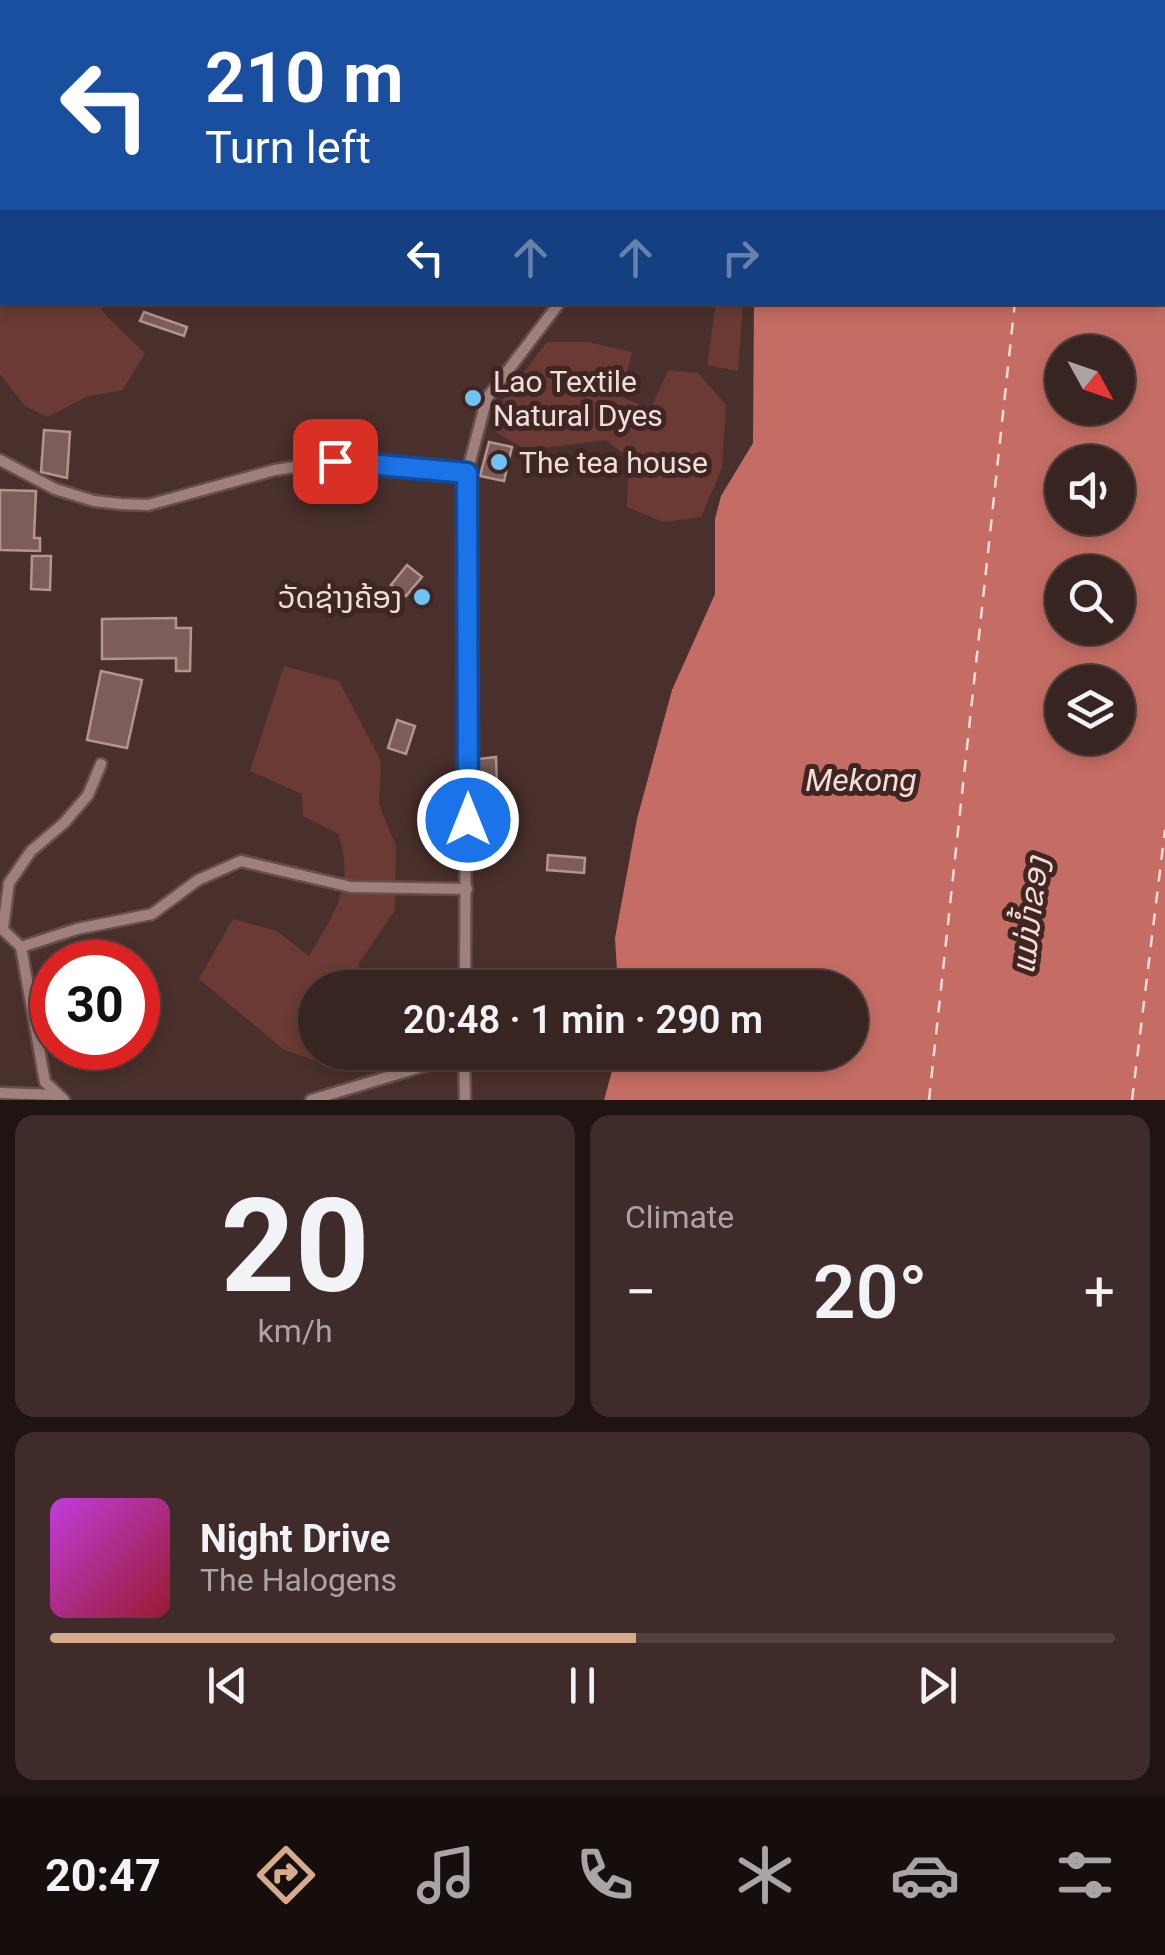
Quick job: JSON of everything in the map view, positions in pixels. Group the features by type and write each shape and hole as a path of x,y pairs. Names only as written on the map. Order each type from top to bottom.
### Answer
{"street":[{"path":"465,970 467,473 487,398 558,305"},
{"path":"0,460 55,489 94,501 148,505 276,470 335,461 467,473"},
{"path":"61,1097 46,1082 42,1070 21,947 2,928 9,883 31,851 88,796 102,764"},
{"path":"21,947 77,928 152,914 198,880 241,861 351,887 467,889"},
{"path":"311,1100 409,1070"},
{"path":"464,1070 465,1100"},
{"path":"0,1093 61,1097"}],"shaded area":[{"path":"0,305 99,305 145,353 123,390 86,397 48,417 25,406 0,374"},
{"path":"716,305 743,305 738,371 707,365"},
{"path":"547,342 588,342 632,352 621,397 651,409 668,370 698,373 726,405 722,468 701,517 663,522 627,507 629,458 606,440 527,450 492,430 498,407"},
{"path":"284,666 339,681 381,761 379,805 396,846 395,910 359,963 359,970 298,970 298,1055 283,1049 199,979 233,919 277,931 309,956 340,898 345,869 338,834 303,816 302,794 250,771"}],"water":[{"name":"Mekong","path":"754,305 1165,305 1165,1100 604,1100 612,1070 868,1070 868,970 617,970 615,938 637,819 672,690 715,594 715,519 721,496 753,443"}],"building":[{"path":"144,312 187,327 184,336 140,321"},
{"path":"44,430 70,432 67,478 41,472"},
{"path":"489,442 512,447 504,481 480,476"},
{"path":"0,490 36,491 34,538 40,538 40,551 0,550"},
{"path":"32,556 51,556 50,590 31,589"},
{"path":"407,565 422,577 406,596 391,585"},
{"path":"176,618 176,628 191,628 190,671 176,671 176,658 102,659 102,619"},
{"path":"101,671 142,680 127,748 87,740"},
{"path":"397,720 415,726 406,754 388,748"},
{"path":"496,757 497,785 479,787 478,759"},
{"path":"548,855 585,858 584,873 547,870"}],"ferry route":[{"path":"929,1100 1015,305"},
{"path":"1132,1100 1165,830"}],"place":[{"name":"Lao Textile Natural Dyes","path":"473,398"},
{"name":"The tea house","path":"499,462"},
{"name":"ວັດຊ່າງຄ້ອງ","path":"422,597"}],"route":[{"path":"335,461 467,473 468,820"}],"water label":[{"name":"ແມ່ນ້ຳຂອງ","path":"1030,915"}]}
